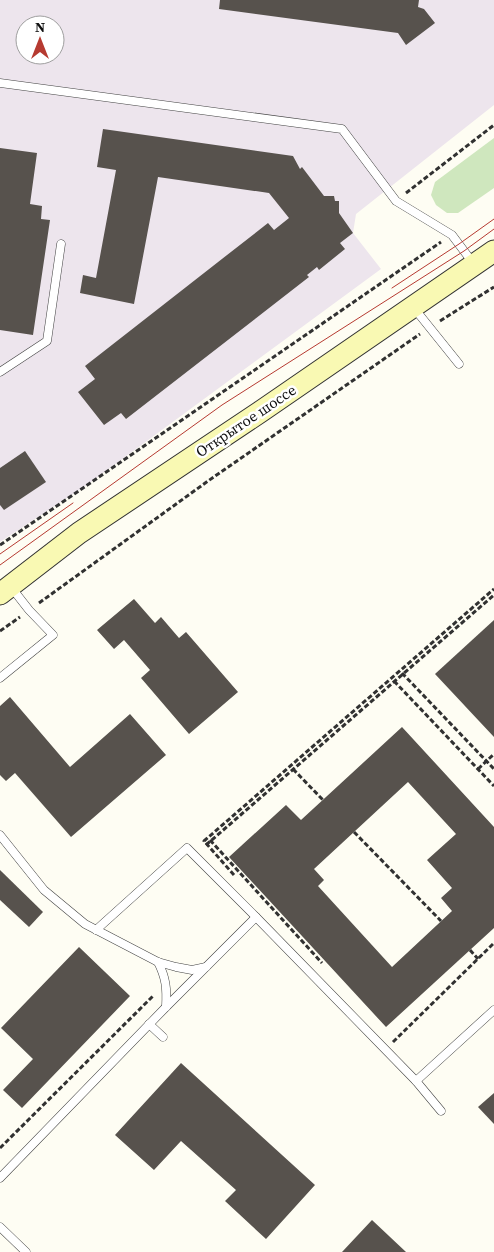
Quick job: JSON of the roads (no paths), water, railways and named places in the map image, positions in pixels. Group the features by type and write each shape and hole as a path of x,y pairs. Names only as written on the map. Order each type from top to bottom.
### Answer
{"main road":[{"name":"Открытое шоссе","path":"5,589 80,533 494,251"}],"lane":[{"path":"0,83 342,129 396,201 452,235 474,264"},
{"path":"0,372 47,341 60,244"},
{"path":"413,306 459,364"},
{"path":"0,678 53,635 5,589"},
{"path":"0,835 44,890 86,924 158,962 192,970 206,967"},
{"path":"96,930 187,848 416,1081 441,1111"},
{"path":"0,1178 256,917"},
{"path":"158,962 165,974 166,1007"},
{"path":"416,1081 494,1010"},
{"path":"149,1024 163,1037"},
{"path":"0,1227 26,1252"}],"tram line":[{"path":"392,288 494,219"},
{"path":"0,565 222,405 464,251 494,229"},
{"path":"0,554 73,503"}]}
